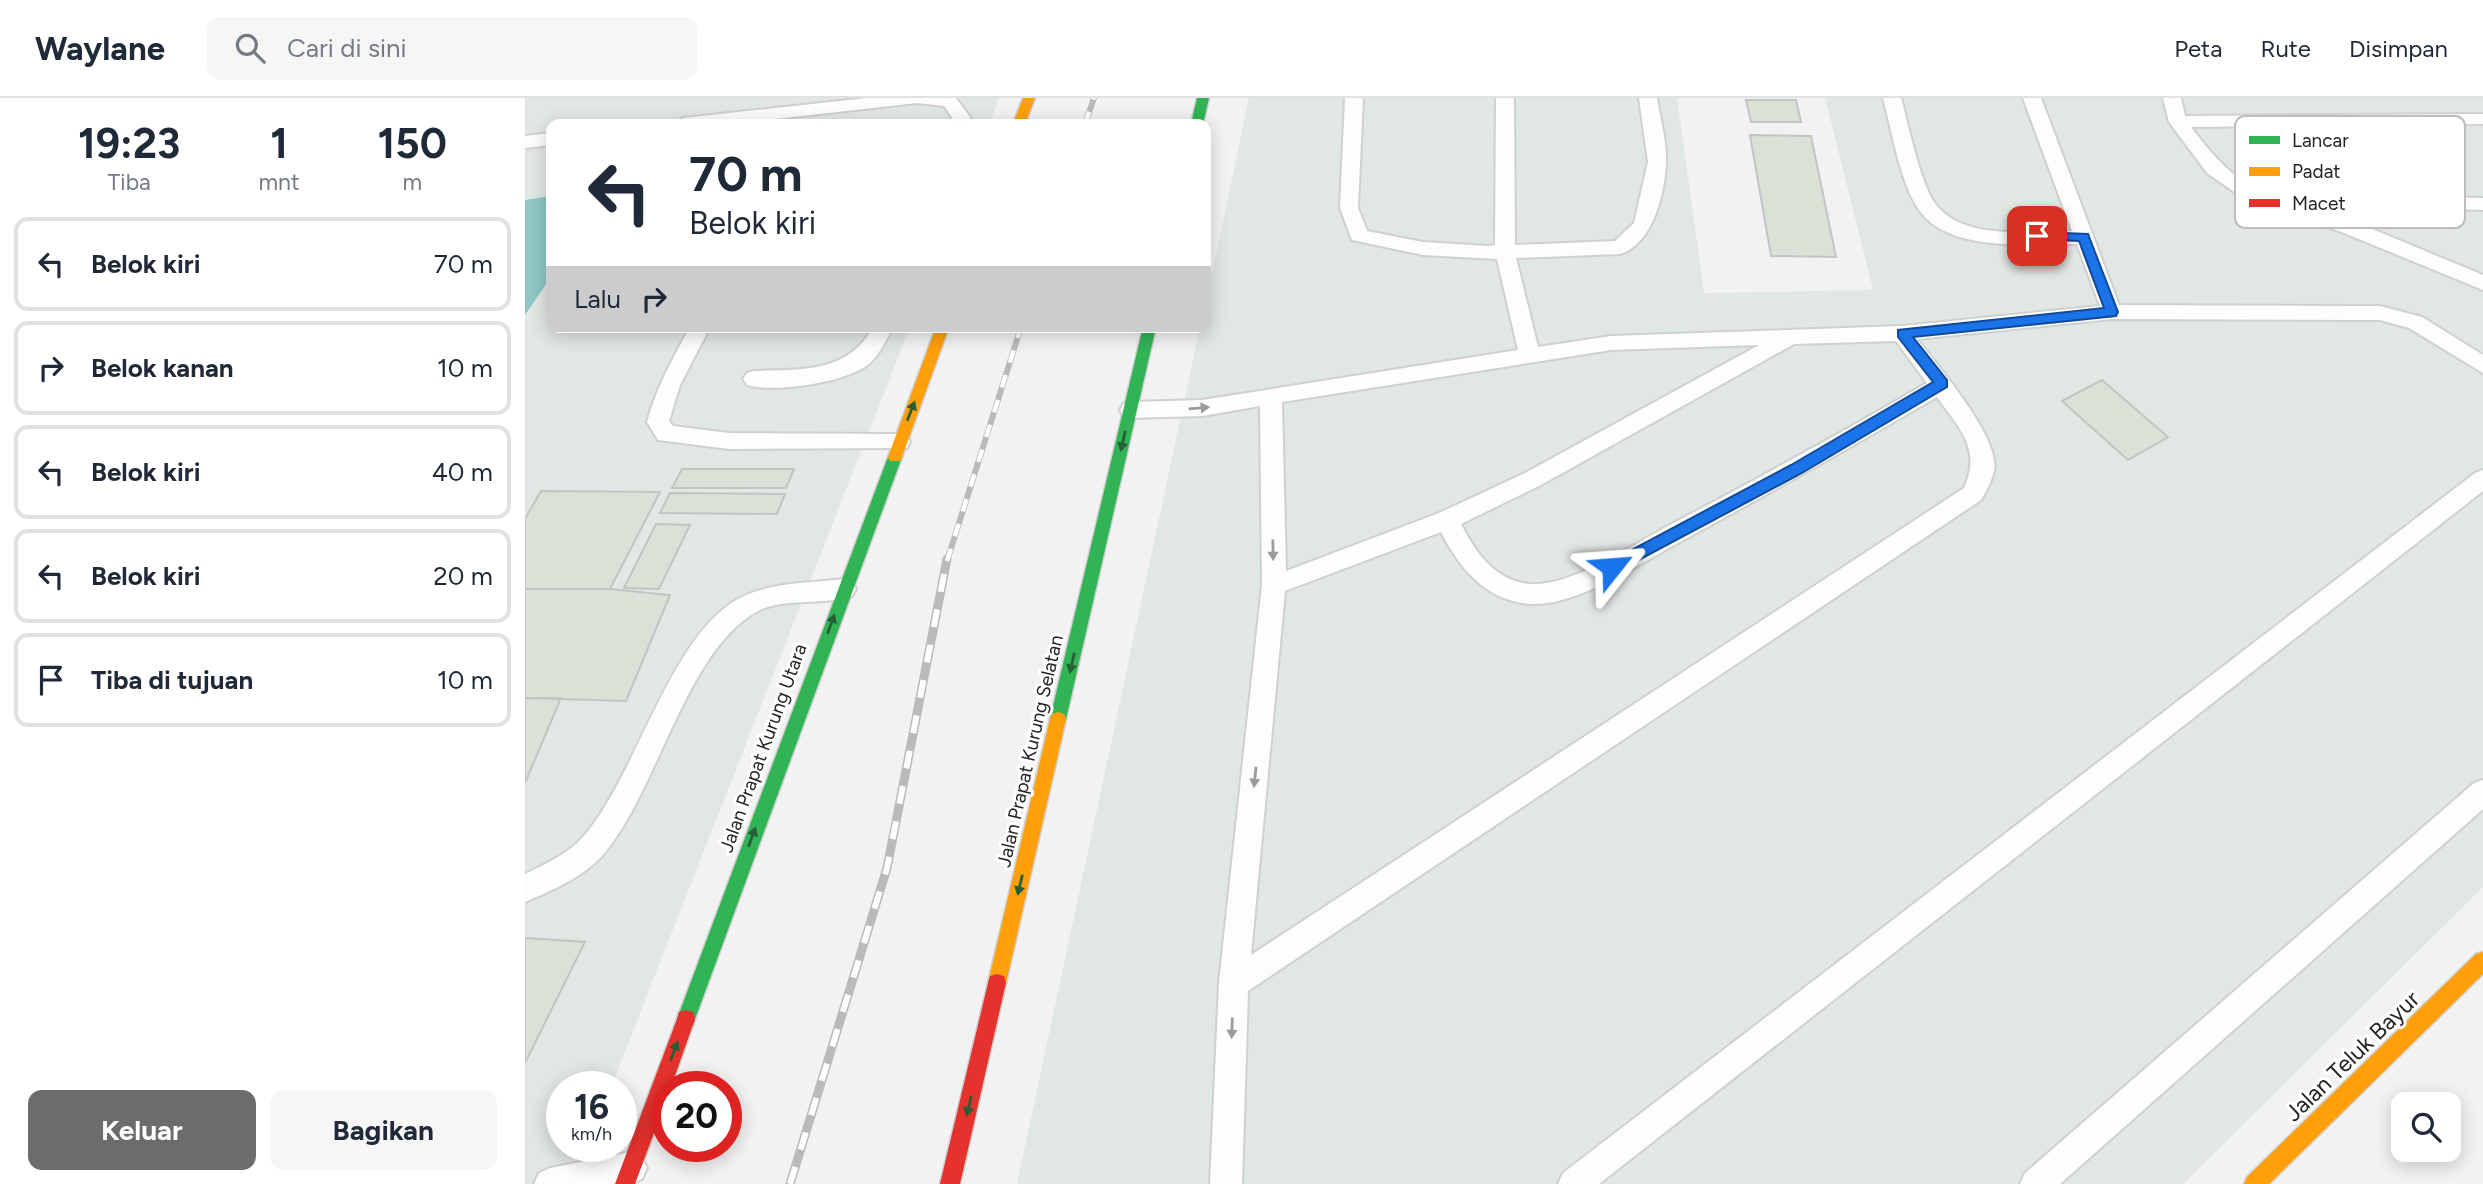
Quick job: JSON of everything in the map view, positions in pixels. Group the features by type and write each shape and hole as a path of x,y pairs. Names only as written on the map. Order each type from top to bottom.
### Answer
{"street":[{"path":"1021,119 1029,98"},
{"path":"1197,119 1203,98"},
{"name":"Jalan Prapat Kurung Utara","path":"628,1176 941,333"},
{"name":"Jalan Prapat Kurung Selatan","path":"950,1184 1149,333"},
{"name":"Jalan Teluk Bayur","path":"2254,1184 2483,961"}],"lane":[{"path":"774,119 810,117 917,98 949,101 960,119"},
{"path":"1354,98 1349,208 1359,235 1390,245 1444,253 1620,247 1643,226 1657,162 1648,98"},
{"path":"1505,98 1505,251 1530,356"},
{"path":"1892,98 1928,210 1953,228 1990,236 2084,237"},
{"path":"2032,98 2112,312"},
{"path":"2172,98 2178,122 2213,169 2235,184"},
{"path":"2465,119 2483,119"},
{"path":"2178,122 2235,121"},
{"path":"525,142 546,140"},
{"path":"2465,204 2483,204"},
{"path":"2351,228 2483,283"},
{"path":"1131,410 1202,408 1611,343 1902,333 2112,312 2380,313 2416,322 2483,365"},
{"path":"697,333 670,380 660,410 658,422 666,434 729,442 899,442"},
{"path":"754,379 835,374 859,362 876,346 881,333"},
{"path":"1234,983 1973,494 1984,469 1978,438 1942,384 1902,333"},
{"path":"1274,585 1447,520 1533,479 1790,338"},
{"path":"1447,520 1467,560 1495,584 1532,594 1578,582 1797,469 1942,384"},
{"path":"1226,1184 1234,983 1274,585 1271,396"},
{"path":"1574,1184 2483,479"},
{"path":"525,888 591,849 621,811 695,662 717,626 751,603 844,589"},
{"path":"2036,1184 2483,792"},
{"path":"551,1184 628,1176"}],"shaded area":[{"path":"525,98 999,98 991,119 546,119 546,197 525,200"},
{"path":"1249,98 1677,98 1704,293 1873,290 1825,98 2483,98 2483,887 2183,1184 1017,1184 1199,333 1211,333 1211,278"},
{"path":"546,284 546,333 908,333 617,1071 546,1071 546,1162 582,1162 573,1184 525,1184 525,315"}],"water":[{"path":"546,197 546,284 525,315 525,200"}],"building":[{"path":"1746,100 1796,100 1801,122 1751,122"},
{"path":"1750,135 1811,136 1836,257 1771,256"},
{"path":"2102,380 2168,437 2128,460 2062,401"},
{"path":"682,469 794,469 786,488 672,488"},
{"path":"541,491 660,492 610,589 525,589 525,519"},
{"path":"670,493 785,494 777,514 660,513"},
{"path":"656,524 690,525 659,589 624,588"},
{"path":"525,589 610,589 670,595 626,701 525,698"},
{"path":"525,698 561,698 525,783"},
{"path":"525,938 585,942 525,1063"}],"railway":[{"path":"1087,119 1094,98"},
{"path":"947,561 1019,333"},
{"path":"790,1184 887,868 947,559"}],"traffic: fast":[{"path":"1198,119 1203,98"},
{"path":"1058,719 1149,333"},
{"path":"686,1019 895,457"}],"traffic: slow":[{"path":"1021,119 1029,98"},
{"path":"895,457 941,333"},
{"path":"997,983 1058,719"},
{"path":"2254,1184 2483,961"}],"traffic: jam":[{"path":"950,1184 997,983"},
{"path":"625,1184 686,1019"}],"route":[{"path":"1612,567 1797,469 1942,384 1902,333 2112,312 2084,237 2037,236"}]}
